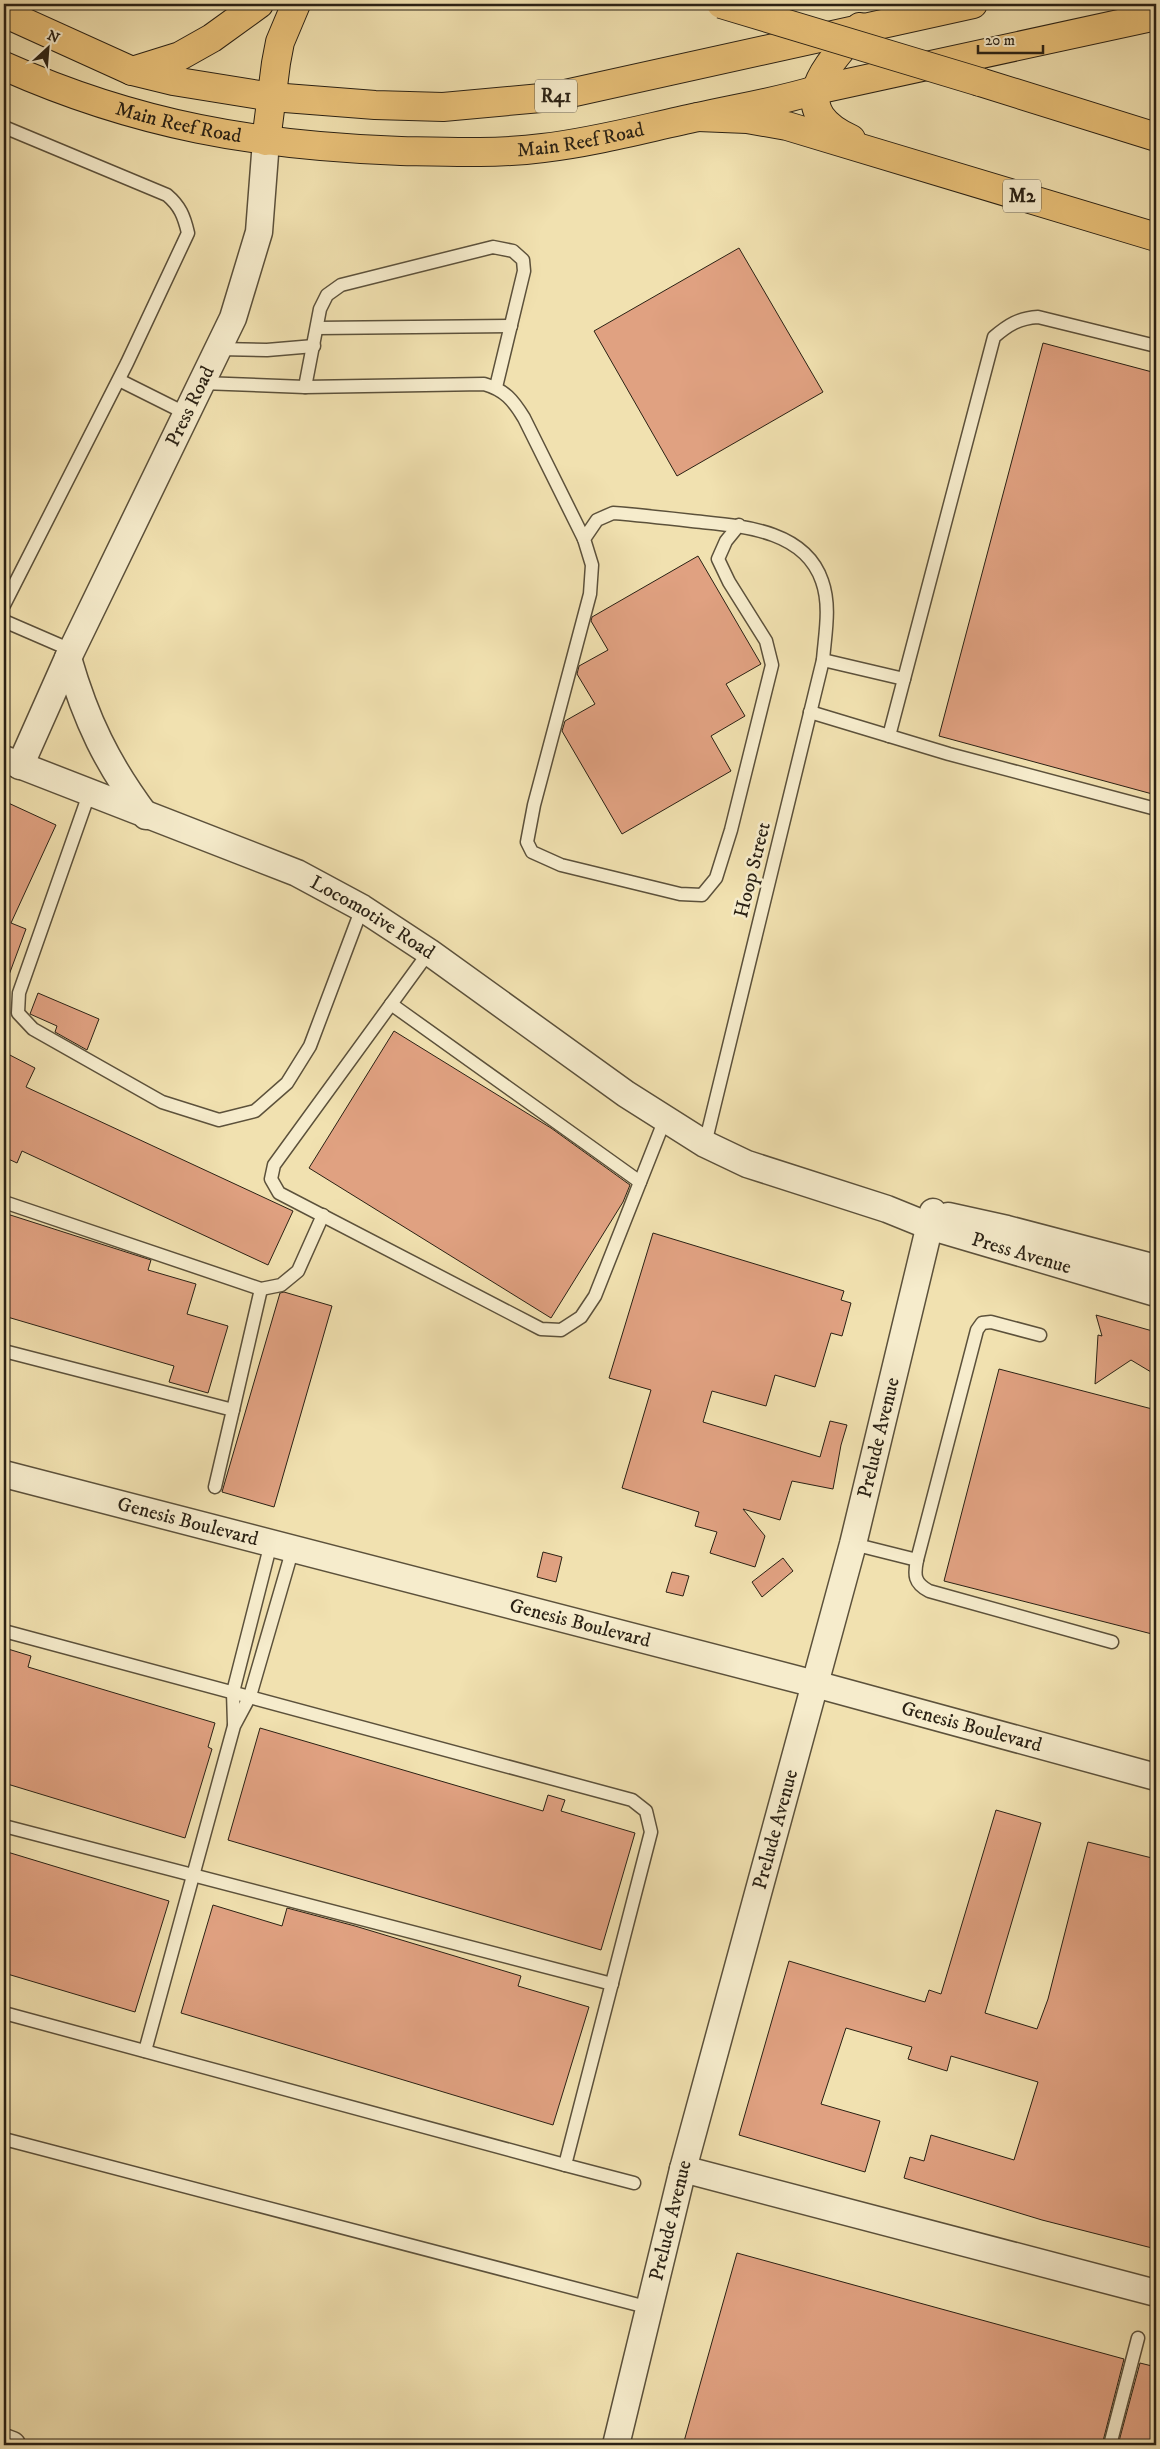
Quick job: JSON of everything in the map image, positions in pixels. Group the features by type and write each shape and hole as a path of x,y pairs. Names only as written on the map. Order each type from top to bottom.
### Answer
{"main road":[{"path":"132,71 180,56 212,38 259,4"},
{"path":"266,141 280,42 296,4"},
{"path":"721,4 1156,136"},
{"name":"Main Reef Road","path":"4,13 132,71 173,81 272,97 375,105 443,107 552,97 635,80 860,27 973,4"},
{"name":"Main Reef Road","path":"4,66 80,98 125,112 197,130 266,141 378,150 455,153 542,149 623,135 698,117 783,100 816,90 1156,16"},
{"path":"860,27 824,70 816,90 816,106 827,125 840,134 889,156"},
{"path":"698,117 766,122 889,156"},
{"name":"M2","path":"889,156 1156,237"}],"street":[{"name":"Press Road","path":"12,762 69,654 220,349 233,318 259,232 266,141"},
{"path":"69,654 79,698 93,732 132,797 146,816"},
{"name":"Locomotive Road","path":"12,762 89,794 297,873 362,908 429,952 626,1094 706,1144"},
{"name":"Press Avenue","path":"706,1144 747,1164 887,1209 931,1219 1098,1265 1156,1294"},
{"name":"Prelude Avenue","path":"616,2445 683,2169 853,1544 931,1219"},
{"name":"Press Avenue","path":"1098,1265 1156,1268"},
{"name":"Genesis Boulevard","path":"4,1474 815,1684 1156,1777"},
{"path":"683,2169 1156,2293"},
{"path":"4,2442 12,2445"}],"lane":[{"path":"4,127 167,195 184,214 188,233 118,380 4,605"},
{"path":"305,387 320,309 326,295 341,285 493,247 513,251 523,260 524,271 496,387"},
{"path":"889,736 994,337 1007,326 1024,318 1038,317 1156,346"},
{"path":"317,328 511,326"},
{"path":"220,349 267,350 314,346"},
{"path":"118,380 187,414"},
{"path":"202,383 305,387 484,384 505,392 514,402 524,418 584,539 592,564 590,594 550,742 527,842 532,852 561,865 680,894 702,895 716,878 772,665 766,641 728,582 718,559 726,542 739,525"},
{"name":"Hoop Street","path":"584,539 597,520 612,513 739,525 761,530 788,542 808,556 822,580 828,604 823,660 706,1144"},
{"path":"4,621 69,654"},
{"path":"823,660 904,679"},
{"path":"810,712 889,736 1156,809"},
{"path":"89,794 19,993 18,1013 33,1029 162,1102 219,1120 255,1111 287,1083 310,1046 362,908"},
{"path":"429,952 274,1165 271,1179 279,1192 541,1329 561,1330 582,1317 595,1296 665,1119"},
{"path":"390,1004 640,1182"},
{"path":"4,1202 261,1289 282,1285 298,1271 323,1215"},
{"path":"215,1487 261,1289"},
{"path":"1040,1335 991,1322 982,1324 977,1330 914,1574 920,1586 929,1591 1112,1642"},
{"path":"4,1351 233,1410"},
{"path":"853,1544 917,1560"},
{"path":"234,1726 233,1692 282,1546"},
{"path":"146,2051 234,1726 250,1696 282,1546"},
{"path":"4,1631 632,1800 646,1812 651,1832 565,2165"},
{"path":"4,1826 612,1984"},
{"path":"4,2013 634,2183"},
{"path":"4,2139 650,2308"},
{"path":"1110,2445 1138,2338"}],"building":[{"path":"739,248 823,392 677,476 594,331"},
{"path":"1043,343 1156,373 1156,795 939,736"},
{"path":"698,556 761,664 726,684 745,716 711,736 731,771 622,834 562,731 565,721 595,704 577,674 579,666 608,650 591,621 592,617"},
{"path":"4,801 56,825 11,923 26,929 6,983 4,983"},
{"path":"38,993 99,1019 87,1050 55,1032 57,1026 30,1014"},
{"path":"394,1031 551,1128 630,1185 623,1202 551,1318 309,1168"},
{"path":"4,1052 35,1068 26,1087 293,1211 268,1265 22,1151 17,1163 4,1157"},
{"path":"4,1213 151,1260 148,1270 196,1284 187,1314 228,1326 208,1393 169,1382 174,1366 4,1316"},
{"path":"653,1233 844,1291 841,1300 851,1303 842,1336 831,1333 815,1387 775,1375 766,1406 712,1391 703,1422 820,1457 830,1421 847,1425 841,1445 833,1489 792,1481 780,1520 743,1509 765,1536 755,1567 710,1553 717,1532 695,1526 699,1512 622,1488 651,1390 609,1378"},
{"path":"284,1292 332,1306 274,1507 222,1492 280,1293"},
{"path":"1096,1315 1156,1332 1156,1375 1131,1360 1095,1384 1098,1335 1102,1336"},
{"path":"999,1369 1156,1410 1156,1635 944,1581"},
{"path":"543,1552 562,1557 556,1582 537,1577"},
{"path":"783,1558 793,1571 762,1597 752,1582"},
{"path":"672,1572 689,1576 683,1596 666,1592"},
{"path":"8,1649 31,1656 28,1667 215,1723 208,1747 212,1749 185,1838 4,1783 4,1662"},
{"path":"260,1728 543,1811 548,1795 565,1800 561,1811 635,1833 601,1950 228,1840"},
{"path":"996,1810 1041,1823 985,2013 1037,2029 1048,1999 1088,1842 1156,1859 1156,2160 1152,2177 1156,2178 1156,2249 1042,2220 904,2178 910,2157 924,2161 931,2135 1014,2160 1038,2082 951,2056 947,2071 908,2059 912,2047 846,2028 821,2104 880,2121 865,2172 739,2135 789,1961 925,2002 929,1990 941,1994"},
{"path":"4,1851 169,1901 135,2012 4,1973"},
{"path":"213,1905 282,1926 287,1908 355,1926 521,1976 518,1986 589,2007 553,2125 181,2013"},
{"path":"737,2253 1124,2359 1102,2445 683,2445"},
{"path":"1140,2363 1156,2367 1156,2445 1118,2445"}]}
